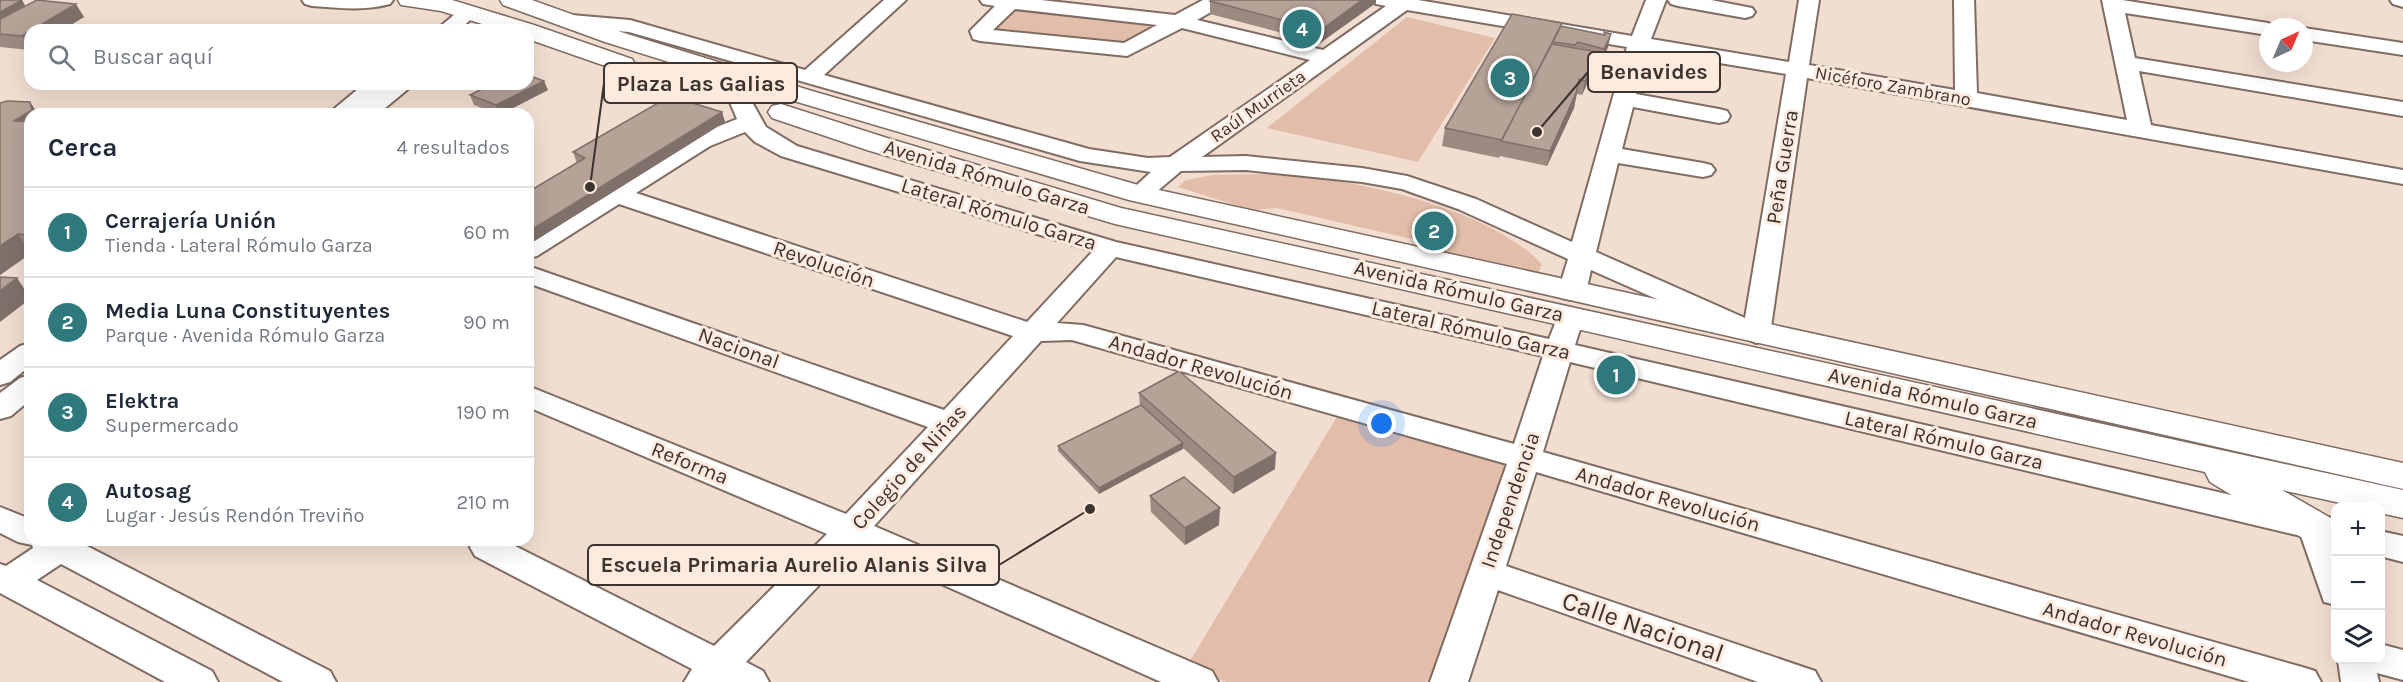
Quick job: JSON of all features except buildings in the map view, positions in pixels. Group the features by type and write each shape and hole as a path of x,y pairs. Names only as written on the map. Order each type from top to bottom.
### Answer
{"main road":[{"name":"Avenida Rómulo Garza","path":"409,0 444,5 514,23 571,21 613,37 803,96 1139,194 1571,304 2195,457 2403,504"},
{"name":"Avenida Rómulo Garza","path":"534,31 744,111 907,153 1115,215 1571,304 1756,333 2403,476"},
{"path":"2195,457 2325,530"}],"street":[{"path":"312,0 357,3 383,0"},
{"path":"807,78 896,0"},
{"path":"990,0 1212,27 1325,57"},
{"path":"1012,1 979,34 1127,50 1218,0"},
{"name":"Independencia","path":"1449,682 1525,458 1558,350 1571,304 1581,254 1638,45 1656,0"},
{"path":"1678,0 1745,12"},
{"name":"Peña Guerra","path":"1756,333 1809,0"},
{"path":"1964,0 1966,99"},
{"name":"Nicéforo Zambrano","path":"1398,2 1638,45 1966,99 2403,177"},
{"name":"Raúl Murrieta","path":"1139,194 1176,164 1300,77 1398,2"},
{"path":"2141,131 2113,2 2259,27"},
{"path":"454,24 468,13"},
{"name":"Avenida Rómulo Garza","path":"571,21 630,26 1088,156 1148,165 1246,164 1362,175 1407,183 1467,204 1756,333"},
{"path":"2313,35 2403,49"},
{"path":"2126,63 2403,109"},
{"path":"347,108 370,90"},
{"path":"372,108 395,90"},
{"path":"1624,99 1719,116"},
{"path":"534,246 708,138 744,111"},
{"name":"Lateral Rómulo Garza","path":"744,111 763,140 789,151 1110,248 1558,350 2325,530"},
{"path":"1609,154 1703,170"},
{"name":"Revolución","path":"617,195 1032,332"},
{"name":"Colegio de Niñas","path":"710,674 851,530 1110,248"},
{"name":"Nacional","path":"534,276 949,423"},
{"name":"Andador Revolución","path":"1032,332 1073,331 1525,458 2302,682"},
{"path":"0,375 24,357"},
{"path":"0,410 24,390"},
{"name":"Reforma","path":"534,398 851,530 1199,682"},
{"path":"0,519 24,529"},
{"path":"2325,530 2331,564"},
{"path":"2385,544 2403,549"},
{"path":"45,546 4,580 198,682"},
{"path":"63,546 195,620 317,682"},
{"path":"487,548 710,674 750,682"},
{"name":"Calle Nacional","path":"1485,572 1802,682"},
{"path":"2385,660 2403,665"},
{"path":"2357,664 2360,682"}],"shaded area":[{"path":"1018,5 1170,22 1129,48 992,32"},
{"path":"1407,17 1495,38 1418,162 1267,128"},
{"path":"1213,175 1296,175 1359,185 1427,202 1491,228 1519,245 1542,264 1538,274 1437,252 1416,240 1277,208 1251,210 1178,187 1186,180"},
{"path":"1347,400 1516,447 1435,682 1226,682 1187,666"}],"place":[{"name":"Autosag","path":"1302,29"},
{"name":"Elektra","path":"1510,78"},
{"name":"Benavides","path":"1537,132"},
{"name":"Plaza Las Galias","path":"590,187"},
{"name":"Media Luna Constituyentes","path":"1434,231"},
{"name":"Cerrajería Unión","path":"1616,375"},
{"name":"Escuela Primaria Aurelio Alanis Silva","path":"1090,509"}]}
